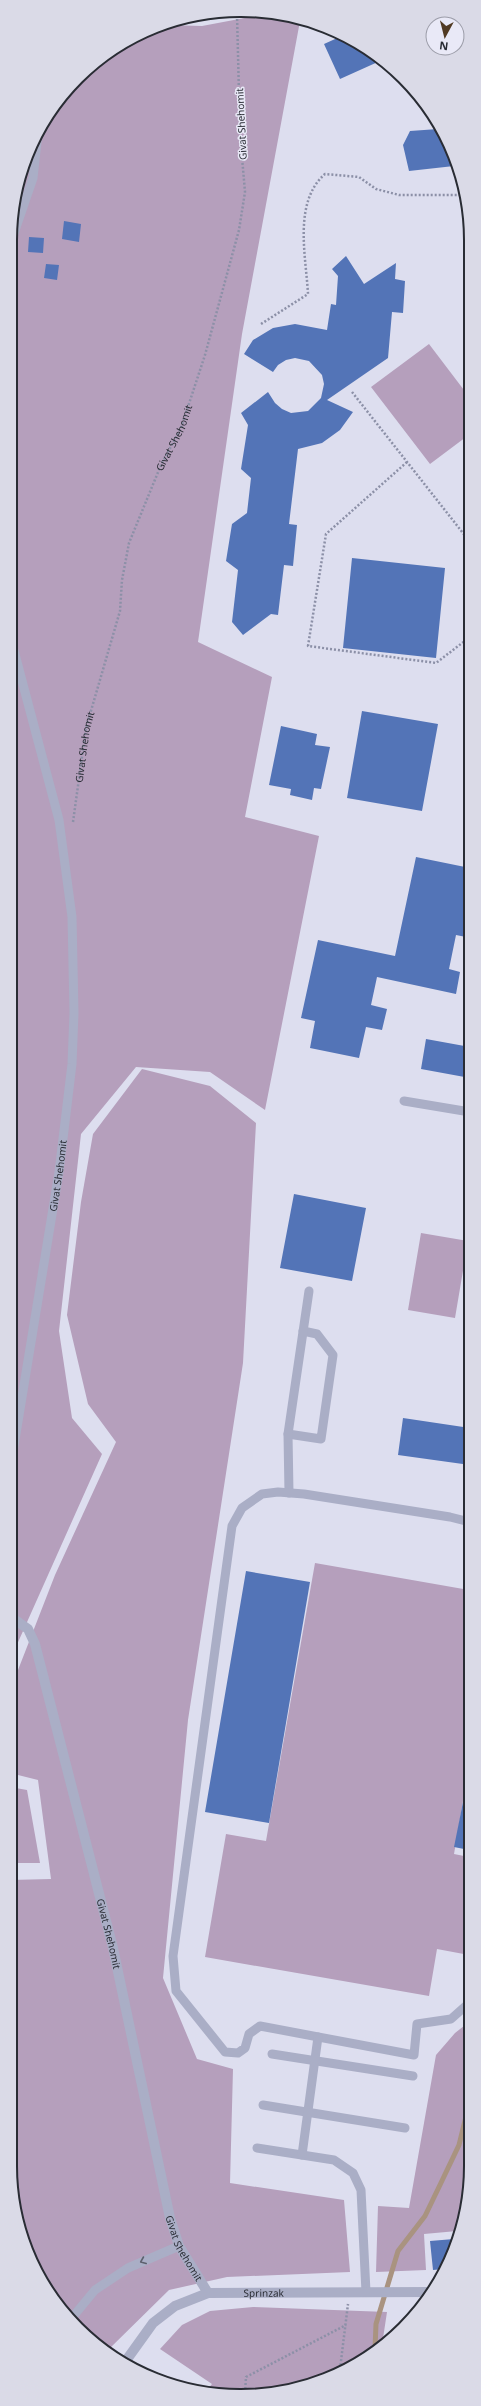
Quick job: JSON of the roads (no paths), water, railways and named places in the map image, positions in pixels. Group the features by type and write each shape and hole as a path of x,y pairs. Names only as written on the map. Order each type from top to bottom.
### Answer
{"street":[{"name":"Givat Shehomit","path":"17,1623 28,1629 35,1644 113,1948 170,2218 179,2246 208,2293"},
{"name":"Sprinzak","path":"128,2358 154,2323 175,2306 208,2293 425,2292"}],"lane":[{"path":"17,225 34,178 37,150"},
{"name":"Givat Shehomit","path":"17,662 59,820 72,917 74,1013 68,1106 17,1427"},
{"path":"404,1101 464,1111"},
{"path":"289,1493 288,1434 309,1291"},
{"path":"288,1434 321,1439 329,1386 333,1355 316,1334 303,1331"},
{"path":"464,1520 450,1517 289,1493 262,1494 242,1508 232,1526 173,1956 176,1990 225,2052 238,2053 245,2048 249,2034 260,2026 414,2055 417,2024 451,2019 464,2007"},
{"path":"302,2155 318,2037"},
{"path":"272,2054 413,2076"},
{"path":"264,2105 405,2128"},
{"path":"257,2148 334,2160 353,2173 361,2190 366,2292"},
{"path":"74,2315 95,2290 128,2268 179,2246"}],"waterway":[{"path":"375,2344 376,2324 398,2251 425,2216 459,2145 464,2124"}]}
